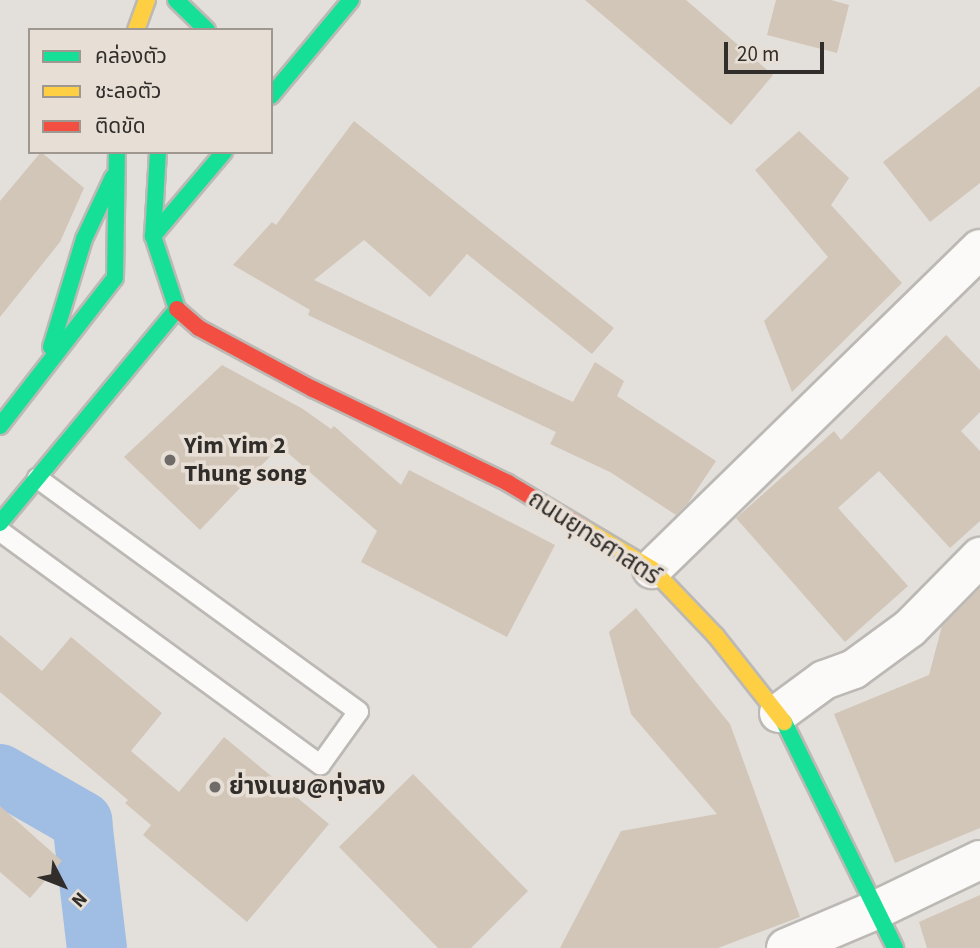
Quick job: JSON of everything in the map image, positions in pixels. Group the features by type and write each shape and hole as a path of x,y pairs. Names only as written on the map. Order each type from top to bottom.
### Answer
{"street":[{"path":"137,28 147,0"},
{"path":"273,94 351,0"},
{"path":"170,3 204,28"},
{"path":"281,55 307,53"},
{"path":"115,278 117,154"},
{"path":"0,523 177,309 153,236 158,154"},
{"path":"0,426 115,278 222,154"},
{"path":"42,372 84,239 117,170"},
{"path":"652,569 980,249"},
{"name":"ถนนยุทธศาสตร์","path":"177,309 199,328 313,389 508,482 652,569 716,636 779,713 895,948"},
{"path":"779,713 824,680 854,669 910,628 980,557"},
{"path":"786,948 878,909 980,860"}],"lane":[{"path":"0,531 320,764 358,711 37,478"}],"building":[{"path":"585,0 686,0 773,75 731,125"},
{"path":"776,0 831,0 849,5 837,53 767,35"},
{"path":"980,86 980,183 930,222 883,162"},
{"path":"354,121 614,328 592,354 467,254 430,297 364,240 314,280 573,402 595,362 624,381 617,396 716,461 688,503 676,515 610,472 550,444 556,432 308,315 310,310 233,265 272,222 276,225"},
{"path":"799,131 849,178 831,205 902,283 792,392 764,321 828,257 755,170"},
{"path":"39,154 43,154 84,188 60,242 0,317 0,201"},
{"path":"946,335 980,370 980,412 961,431 980,451 980,521 950,548 879,471 838,508 908,586 845,642 736,518 834,431 841,440"},
{"path":"222,365 303,409 331,429 334,426 401,485 409,470 555,545 507,637 361,562 377,531 280,446 200,530 124,457"},
{"path":"980,588 980,828 895,863 834,714 929,675 942,626"},
{"path":"636,608 730,724 800,917 718,948 560,948 621,831 717,814 631,714 609,632"},
{"path":"0,635 42,671 71,637 162,713 131,751 179,792 224,737 329,824 247,922 143,835 151,825 125,803 128,800 0,692"},
{"path":"413,774 528,891 471,948 438,948 339,847"},
{"path":"0,806 62,861 30,898 0,872"},
{"path":"980,895 980,948 927,948 919,922"}],"waterway":[{"path":"0,774 82,821 97,948"}],"traffic: fast":[{"path":"176,0 205,28"},
{"path":"273,94 351,0"},
{"path":"0,426 115,278 117,154"},
{"path":"0,523 177,309 153,236 158,154"},
{"path":"153,236 222,154"},
{"path":"51,347 84,239 113,177"},
{"path":"784,722 895,948"}],"traffic: slow":[{"path":"137,28 147,0"},
{"path":"580,526 652,569 716,636 784,722"}],"traffic: jam":[{"path":"177,309 199,328 313,389 508,483 580,526"}],"place":[{"name":"Yim Yim 2 Thung song","path":"170,460"},
{"name":"ย่างเนย@ทุ่งสง","path":"215,787"}]}
